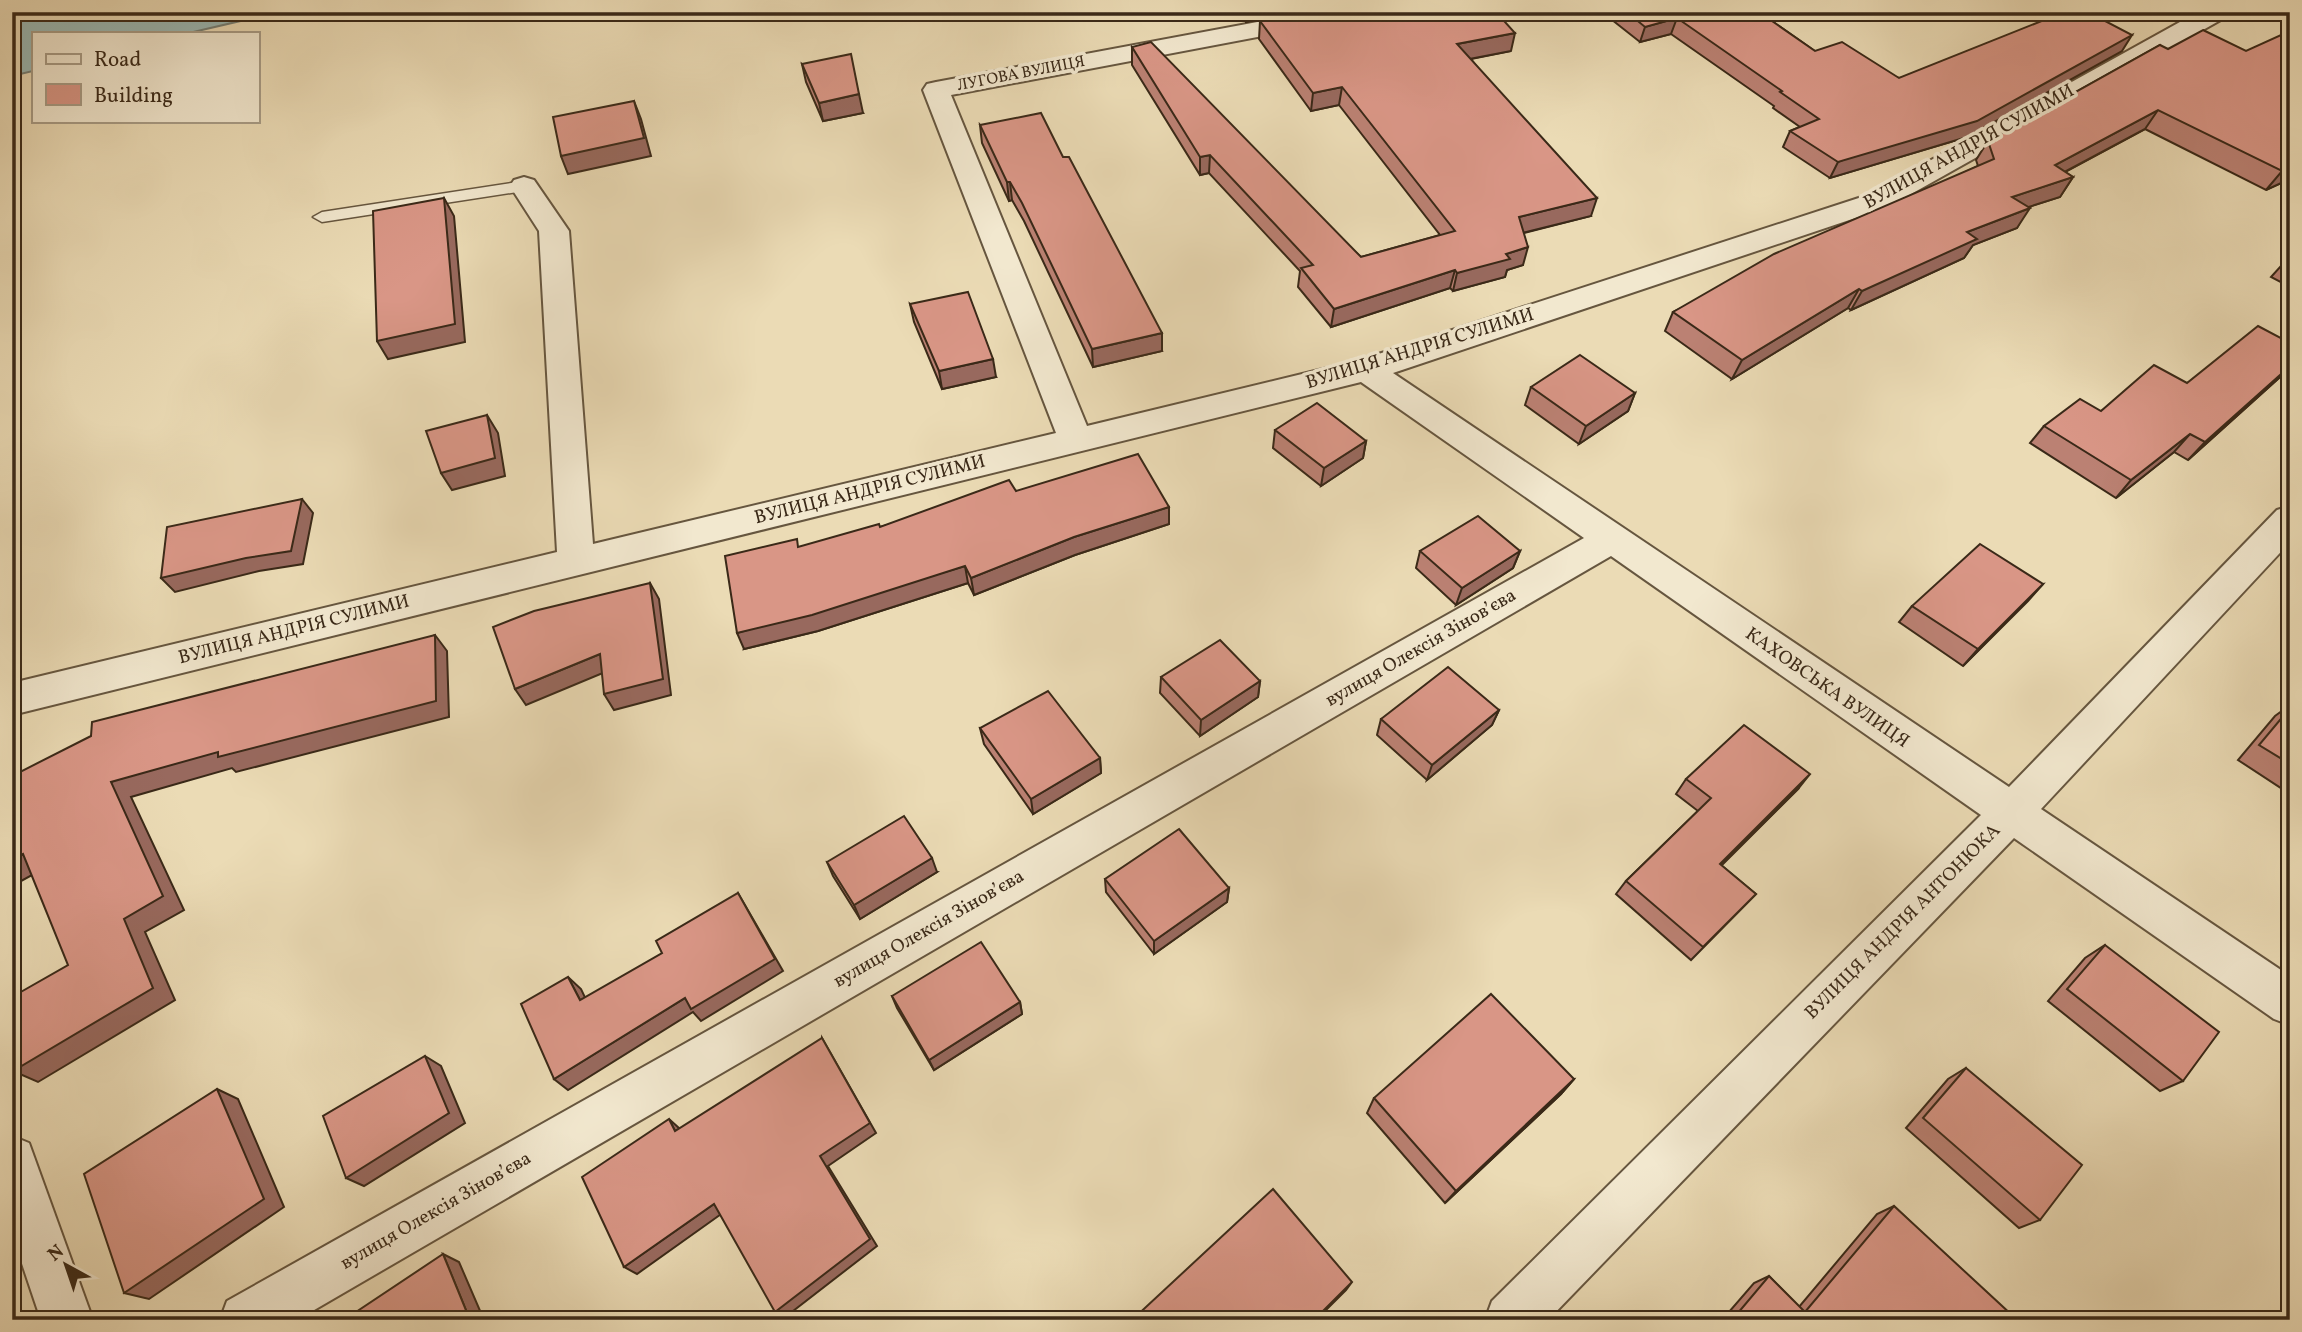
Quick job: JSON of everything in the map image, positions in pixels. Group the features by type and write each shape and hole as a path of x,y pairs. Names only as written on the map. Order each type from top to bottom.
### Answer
{"street":[{"name":"ЛУГОВА ВУЛИЦЯ","path":"1076,440 936,90 1352,12"},
{"name":"ВУЛИЦЯ АНДРІЯ СУЛИМИ","path":"12,699 1366,370 1878,201 2217,12"},
{"path":"524,186 554,231 576,561"},
{"name":"КАХОВСЬКА ВУЛИЦЯ","path":"1366,370 2010,814 2290,1003"},
{"name":"ВУЛИЦЯ АНДРІЯ АНТОНЮКА","path":"1511,1320 2010,814 2290,519"},
{"name":"вулиця Олексія Зіновʼєва","path":"246,1320 1611,539"},
{"path":"12,1160 67,1320"}],"lane":[{"path":"322,217 524,186"}],"water":[{"path":"12,12 279,12 193,32 32,32 32,71 12,76"}],"building":[{"path":"1308,12 1496,12 1515,33 1457,44 1597,198 1519,217 1528,247 1506,254 1510,259 1457,273 1455,270 1334,309 1301,268 1313,265 1210,155 1200,157 1132,47 1151,42 1361,257 1455,231 1342,87 1313,93 1260,21"},
{"path":"1627,12 1759,12 1815,51 1842,42 1899,78 2064,12 2088,12 2132,35 1977,121 1838,162 1790,131 1819,119 1780,92 1782,91 1677,18 1645,27"},
{"path":"2203,30 2246,51 2290,31 2290,167 2282,171 2158,110 2055,165 2073,177 2012,197 2030,208 1967,232 1977,239 1862,291 1859,289 1742,360 1673,312 1774,254 1994,159 1988,141 2160,45 2168,49"},
{"path":"851,54 859,94 819,103 802,64"},
{"path":"634,101 644,138 561,156 553,117"},
{"path":"1041,113 1063,157 1069,157 1162,333 1092,349 1022,203 1010,182 1007,182 980,125"},
{"path":"444,198 455,324 377,341 373,211"},
{"path":"968,292 993,359 939,371 910,304"},
{"path":"2258,326 2290,343 2290,366 2205,442 2190,434 2131,480 2044,426 2080,399 2101,411 2154,365 2187,383"},
{"path":"1580,355 1635,393 1586,426 1531,387"},
{"path":"1317,403 1366,441 1324,468 1275,430"},
{"path":"487,415 495,458 441,473 426,431"},
{"path":"1138,454 1169,507 1074,537 971,578 965,566 812,615 737,633 725,556 797,539 798,547 879,524 880,527 1009,480 1016,491"},
{"path":"302,499 291,551 246,558 161,578 167,527"},
{"path":"1478,516 1520,551 1462,588 1420,551"},
{"path":"1980,544 2043,584 1978,649 1912,606"},
{"path":"650,583 663,679 604,694 600,654 515,689 493,627 534,611"},
{"path":"435,635 436,701 218,757 218,752 111,782 163,896 124,919 153,988 13,1071 12,997 68,965 23,854 12,860 12,776 91,736 92,722"},
{"path":"1220,640 1260,681 1201,720 1161,677"},
{"path":"1448,667 1499,710 1432,765 1381,719"},
{"path":"1048,691 1100,758 1031,799 980,728"},
{"path":"2290,708 2290,764 2259,745"},
{"path":"1744,725 1810,774 1720,864 1756,894 1703,947 1626,881 1711,798 1686,779"},
{"path":"904,816 932,858 854,905 827,862"},
{"path":"1179,829 1229,888 1154,941 1105,879"},
{"path":"738,893 775,959 691,1009 685,998 554,1079 521,1004 568,977 580,1000 662,953 656,941"},
{"path":"981,942 1020,1002 929,1060 892,996"},
{"path":"2105,945 2219,1032 2183,1081 2067,989"},
{"path":"1491,994 1574,1079 1456,1191 1374,1098"},
{"path":"822,1038 870,1123 820,1156 870,1239 775,1312 714,1204 624,1267 582,1177 669,1119 675,1131"},
{"path":"425,1056 449,1113 346,1178 323,1116"},
{"path":"1966,1068 2082,1165 2040,1220 1923,1118"},
{"path":"217,1089 264,1199 124,1293 84,1174"},
{"path":"1273,1189 1352,1282 1314,1320 1132,1320"},
{"path":"1894,1206 2014,1317 2012,1320 1732,1320 1769,1276 1805,1312"},
{"path":"443,1254 470,1320 344,1320"}]}
